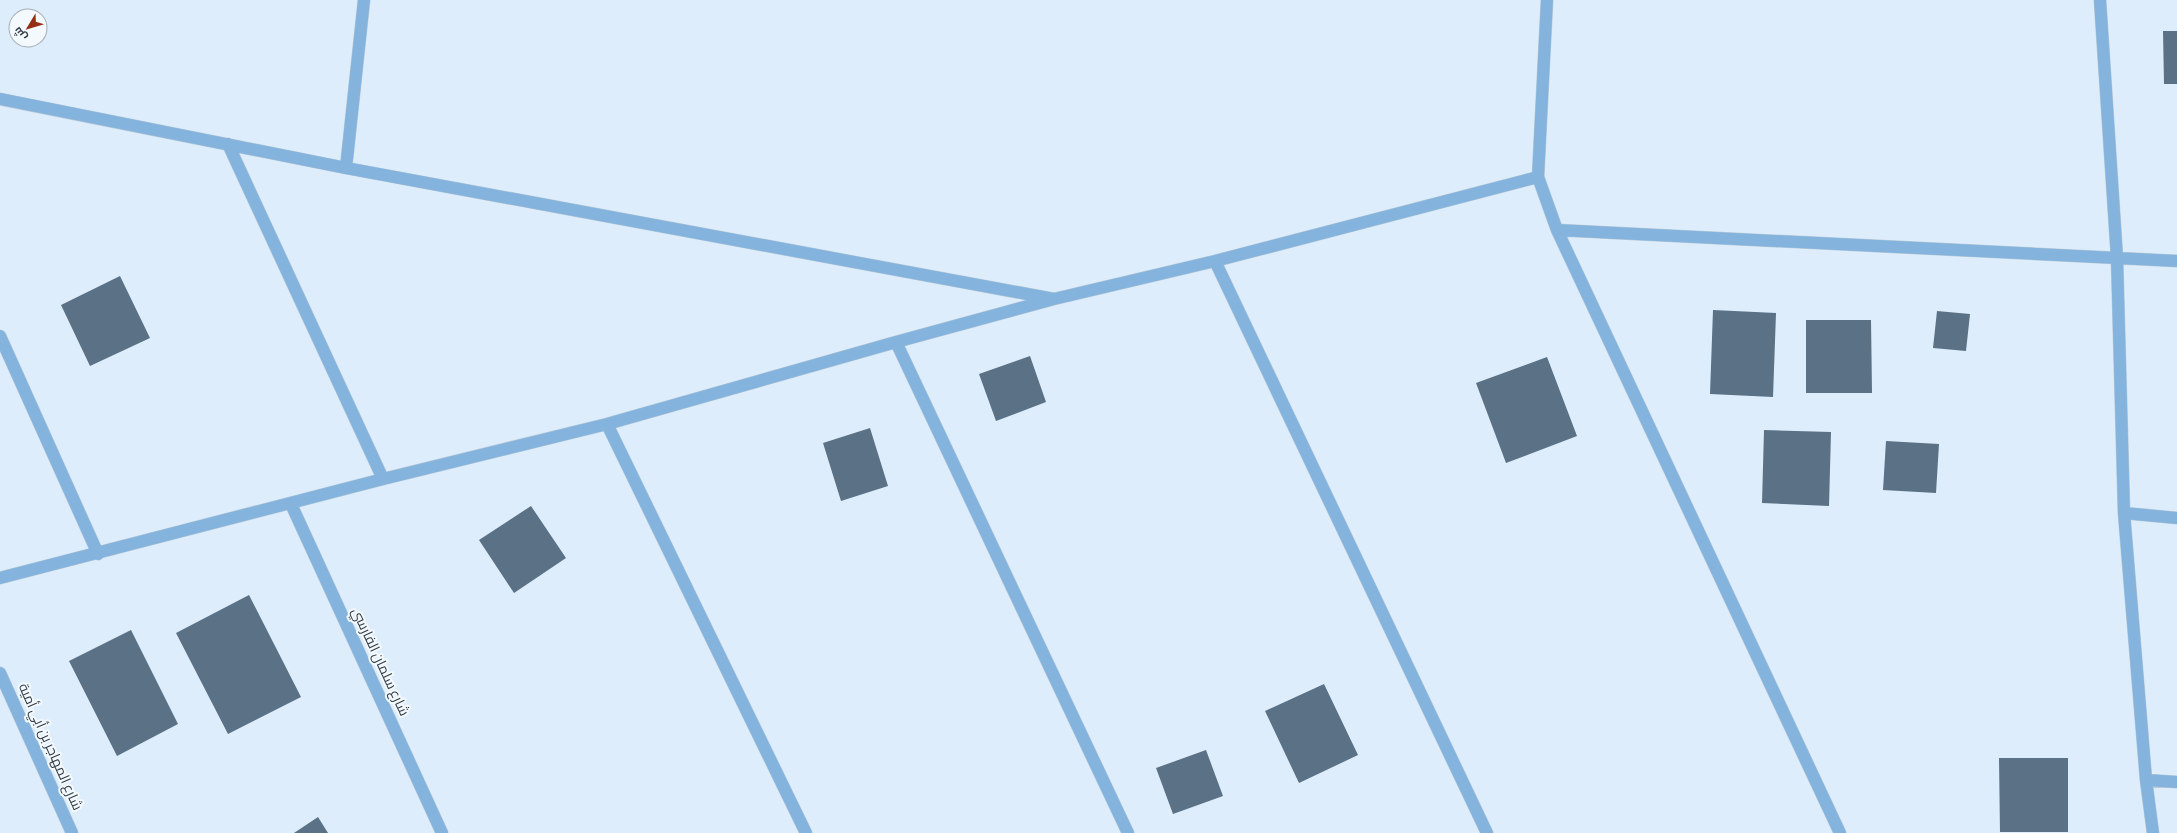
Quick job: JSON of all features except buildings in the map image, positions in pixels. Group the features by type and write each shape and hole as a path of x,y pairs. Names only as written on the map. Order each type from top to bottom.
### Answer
{"street":[{"path":"346,168 364,0"},
{"path":"1547,0 1538,177 1557,230 1840,833"},
{"path":"2100,0 2117,258 2124,513 2146,780 2153,833"},
{"path":"0,99 346,168 1054,299"},
{"path":"0,108 21,103"},
{"path":"228,144 383,479"},
{"path":"0,578 98,554 383,479 607,424 1054,299 1215,261 1538,177"},
{"path":"1557,230 2177,261"},
{"path":"1215,261 1487,833"},
{"path":"0,336 98,554"},
{"path":"896,342 1128,833"},
{"path":"607,424 806,833"},
{"name":"شارع سلمان الفارسي","path":"291,504 442,833"},
{"path":"2124,513 2177,518"},
{"name":"شارع المهاجر بن أبي أمية","path":"0,673 72,833"},
{"path":"2146,780 2177,782"}]}
